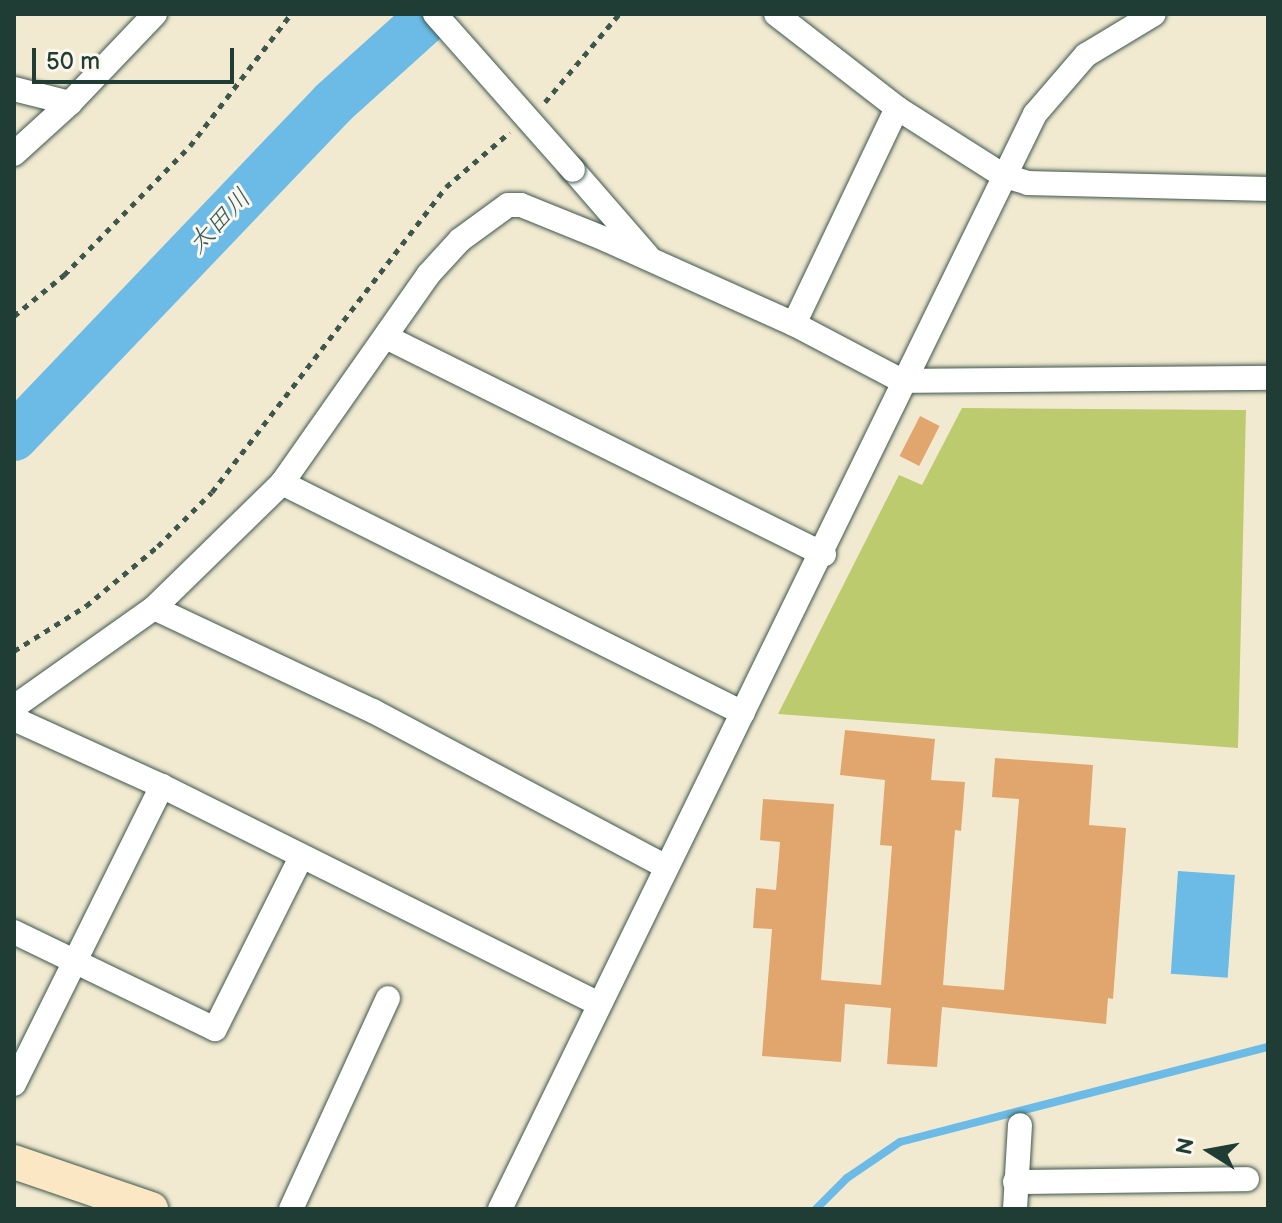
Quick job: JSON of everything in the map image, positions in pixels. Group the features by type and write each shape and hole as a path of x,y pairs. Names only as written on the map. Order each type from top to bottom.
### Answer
{"main road":[{"path":"14,1162 151,1209"}],"street":[{"path":"14,154 70,103 155,14"},
{"path":"435,14 653,263"},
{"path":"776,14 897,108 1002,175 1028,183 1268,189"},
{"path":"500,1209 665,866 824,554 902,381 1002,175 1060,80 1086,55 1154,14"},
{"path":"14,89 70,103"},
{"path":"794,324 897,108"},
{"path":"14,707 154,608 282,483 428,275 460,240 508,205 521,205 794,324 902,381 1268,378"},
{"path":"386,337 824,554"},
{"path":"282,483 743,713"},
{"path":"154,608 373,711 665,866"},
{"path":"14,719 162,786 598,1003"},
{"path":"14,1084 162,786"},
{"path":"14,932 215,1029 301,857"},
{"path":"291,1209 388,998"},
{"path":"1015,1209 1020,1125"},
{"path":"1015,1182 1247,1179"}],"path":[{"path":"14,316 64,275 190,146 291,14"},
{"path":"533,113 619,14"},
{"path":"14,651 86,606 158,546 212,492 446,187 522,122"}],"green space":[{"path":"962,408 1246,410 1238,748 778,714 899,475 922,485"}],"water":[{"path":"1178,871 1235,875 1228,978 1171,974"}],"building":[{"path":"920,416 940,426 919,466 900,456"},
{"path":"845,730 935,739 931,780 965,782 961,831 955,830 943,985 1004,990 1019,799 992,797 995,758 1093,765 1089,825 1126,828 1113,999 1108,998 1106,1024 942,1007 937,1067 887,1064 891,1008 845,1004 841,1062 762,1056 772,929 753,928 756,888 776,890 780,842 760,840 763,799 834,804 821,980 881,985 892,846 880,845 885,780 840,775"}],"waterway":[{"name":"太田川","path":"14,437 333,103 432,14"},
{"path":"816,1209 847,1178 900,1142 1268,1047"}]}
